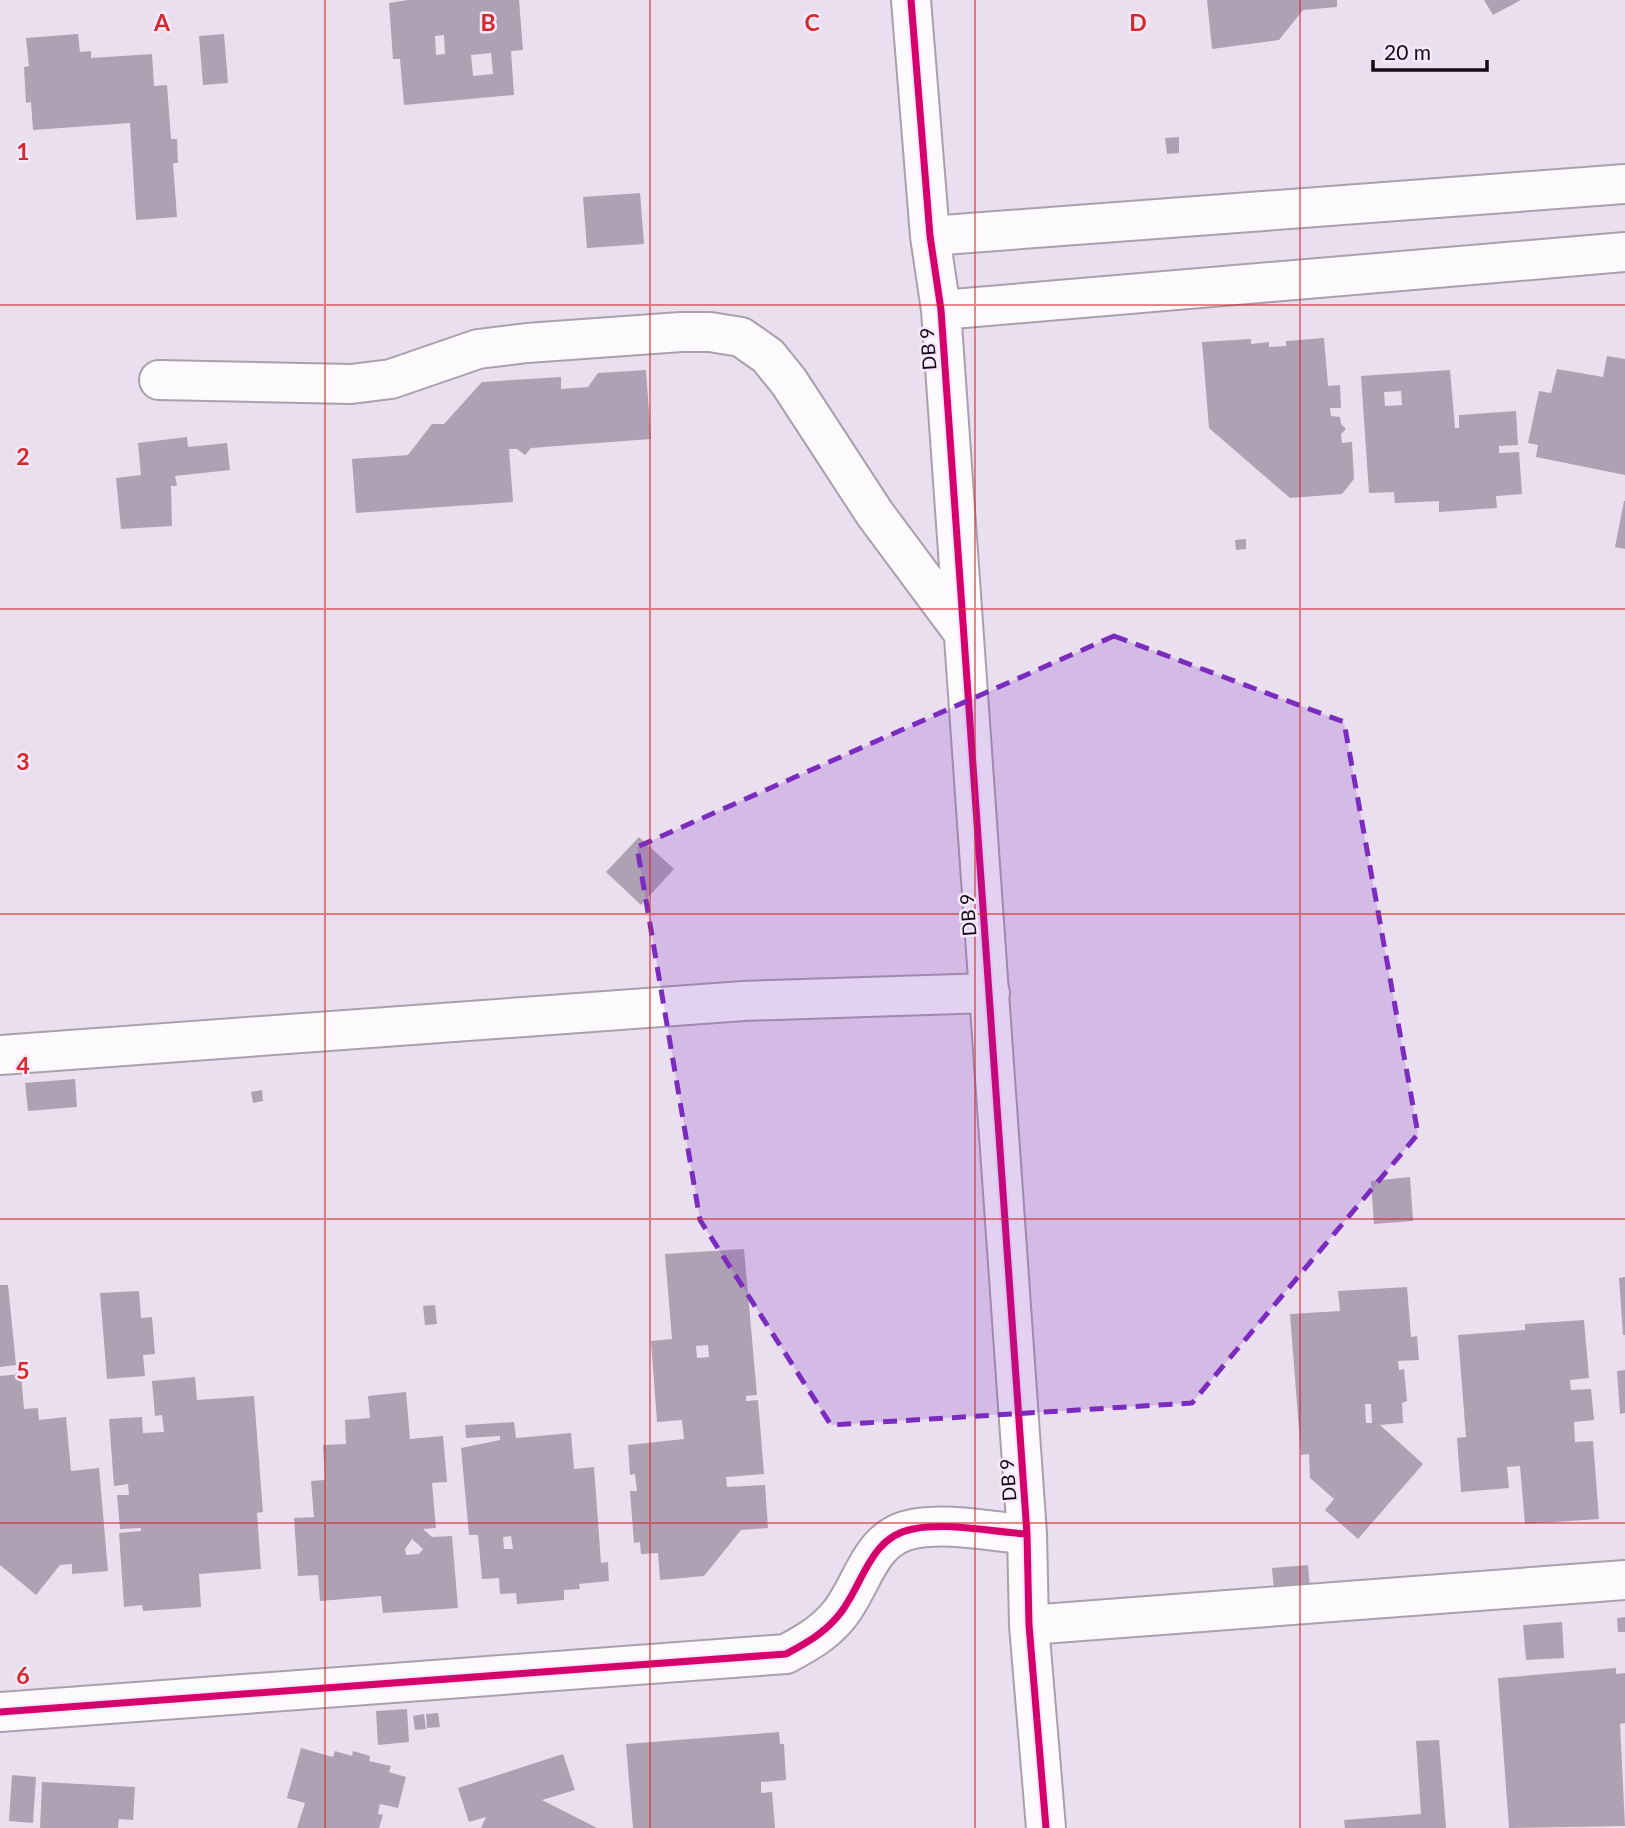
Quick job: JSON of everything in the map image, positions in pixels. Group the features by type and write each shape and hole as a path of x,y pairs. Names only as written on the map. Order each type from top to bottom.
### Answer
{"street":[{"name":"DB 9","path":"910,1 930,236 941,310 1027,1534 1029,1625 1046,1828"},
{"path":"930,236 1625,184"},
{"path":"941,310 1625,252"},
{"path":"159,380 351,384 391,379 478,349 527,343 681,332 709,332 741,337 768,356 789,382 875,514 962,631"},
{"path":"0,1055 743,1001 990,993"},
{"path":"0,1712 786,1654 823,1633 841,1614 870,1559 897,1534 932,1527 1027,1534"},
{"path":"1029,1625 1625,1580"}],"highlighted area":[{"path":"1114,636 1344,722 1418,1134 1192,1403 831,1425 700,1220 637,847"}],"building":[{"path":"408,0 519,0 523,50 511,51 514,95 404,105 400,59 393,59 389,3","holes":["444,35 445,54 436,55 435,36","491,53 493,74 473,76 471,55"]},
{"path":"1207,0 1337,0 1337,7 1303,10 1279,40 1212,49"},
{"path":"1484,0 1521,0 1493,15"},
{"path":"78,34 80,52 91,51 91,58 152,54 154,86 167,85 171,139 177,139 178,163 173,163 177,217 136,220 130,123 33,130 31,102 26,103 24,67 29,66 26,38"},
{"path":"224,34 228,83 203,85 199,36"},
{"path":"1179,137 1179,153 1167,154 1165,138"},
{"path":"640,193 644,244 587,248 583,197"},
{"path":"1324,338 1328,386 1340,385 1341,408 1330,408 1331,416 1340,417 1341,424 1346,429 1341,434 1342,443 1352,442 1354,479 1342,494 1290,498 1209,428 1202,342 1251,339 1251,344 1269,342 1269,347 1286,346 1286,341"},
{"path":"1607,356 1625,359 1625,475 1536,457 1538,445 1528,443 1539,391 1551,393 1557,369 1603,377"},
{"path":"646,370 651,439 531,448 525,455 517,449 509,449 513,502 356,513 352,459 408,455 432,424 444,424 482,382 561,377 561,389 588,387 598,373"},
{"path":"1450,370 1455,428 1459,428 1459,415 1516,411 1518,445 1499,446 1499,453 1519,452 1522,494 1496,496 1497,508 1439,512 1439,501 1395,503 1394,492 1369,493 1361,376","holes":["1401,391 1402,405 1385,406 1384,392"]},
{"path":"187,437 188,447 227,443 230,470 175,476 177,486 171,486 172,526 121,529 116,478 141,475 138,443"},
{"path":"1625,501 1625,549 1615,547"},
{"path":"1246,539 1246,549 1236,550 1235,540"},
{"path":"639,837 674,869 641,905 606,872"},
{"path":"75,1079 77,1107 28,1111 25,1083"},
{"path":"262,1090 263,1101 253,1103 251,1092"},
{"path":"1410,1177 1413,1221 1374,1224 1371,1181"},
{"path":"744,1249 757,1395 746,1396 746,1401 758,1400 764,1474 726,1477 727,1487 765,1485 768,1528 741,1530 704,1576 660,1580 658,1553 641,1554 640,1542 634,1543 630,1491 637,1491 635,1474 630,1475 628,1445 684,1439 682,1420 657,1422 651,1341 672,1339 665,1254","holes":["708,1345 709,1357 697,1358 696,1346"]},
{"path":"1625,1277 1625,1335 1623,1335 1619,1278"},
{"path":"0,1285 8,1285 16,1365 0,1367"},
{"path":"1407,1287 1411,1337 1417,1336 1419,1360 1398,1361 1399,1370 1404,1369 1407,1401 1402,1403 1403,1423 1380,1425 1423,1464 1358,1539 1325,1510 1334,1499 1310,1478 1309,1454 1301,1455 1290,1314 1340,1311 1338,1291","holes":["1365,1404 1371,1404 1372,1423 1366,1423"]},
{"path":"139,1291 141,1318 152,1317 155,1354 143,1355 145,1376 107,1379 100,1293"},
{"path":"435,1305 437,1324 425,1325 423,1306"},
{"path":"1584,1320 1589,1378 1570,1380 1571,1390 1591,1389 1594,1420 1574,1422 1575,1442 1593,1441 1599,1519 1525,1524 1520,1466 1507,1467 1509,1488 1461,1492 1457,1438 1466,1437 1458,1335 1525,1330 1525,1324"},
{"path":"1625,1370 1625,1413 1620,1414 1617,1371"},
{"path":"21,1374 24,1409 38,1408 39,1420 66,1417 71,1471 99,1468 108,1571 72,1574 72,1564 60,1565 36,1595 0,1565 0,1376"},
{"path":"195,1377 197,1400 254,1396 263,1512 257,1513 261,1569 199,1574 201,1607 143,1611 142,1605 124,1607 119,1533 141,1531 141,1528 120,1529 117,1495 129,1495 128,1484 114,1486 109,1419 142,1417 143,1433 164,1432 162,1415 155,1416 152,1381"},
{"path":"406,1392 410,1439 443,1436 447,1482 432,1483 436,1528 423,1529 432,1537 452,1536 458,1608 383,1613 381,1596 320,1601 318,1575 298,1576 294,1518 314,1517 311,1481 325,1480 323,1445 346,1444 345,1420 370,1418 368,1396","holes":["412,1539 423,1549 419,1554 406,1555 405,1549"]},
{"path":"514,1422 516,1438 571,1433 574,1469 594,1467 601,1563 608,1562 609,1581 579,1584 580,1589 564,1590 564,1600 517,1604 516,1593 500,1594 499,1578 482,1579 478,1535 469,1535 461,1448 500,1440 500,1436 466,1438 465,1425","holes":["511,1536 513,1549 504,1549 503,1537"]},
{"path":"1308,1565 1311,1601 1276,1611 1272,1568"},
{"path":"1625,1617 1625,1632 1618,1632 1617,1618"},
{"path":"1562,1622 1564,1658 1526,1660 1523,1625"},
{"path":"1616,1668 1616,1674 1625,1673 1625,1723 1620,1724 1625,1826 1509,1828 1498,1678"},
{"path":"407,1709 409,1742 378,1745 376,1711"},
{"path":"438,1713 440,1727 427,1728 426,1714"},
{"path":"424,1714 426,1729 415,1730 413,1716"},
{"path":"779,1732 780,1744 784,1744 786,1780 761,1782 761,1793 772,1792 775,1828 633,1828 626,1744"},
{"path":"1439,1740 1446,1828 1345,1828 1344,1820 1421,1814 1416,1741"},
{"path":"301,1748 333,1757 335,1751 352,1756 353,1751 370,1756 369,1761 391,1766 389,1772 406,1777 398,1808 380,1804 378,1814 383,1815 379,1828 297,1828 305,1803 287,1798"},
{"path":"563,1754 575,1790 542,1800 597,1828 481,1828 486,1817 469,1822 458,1788"},
{"path":"12,1775 36,1777 33,1823 9,1821"},
{"path":"42,1782 135,1787 133,1820 119,1819 118,1828 40,1828"}],"cycle path":[{"path":"911,0 930,236 941,310 1027,1534 1029,1625 1046,1828"},
{"path":"0,1712 786,1654 814,1638 838,1616 876,1552 898,1534 927,1527 1027,1534"}]}
